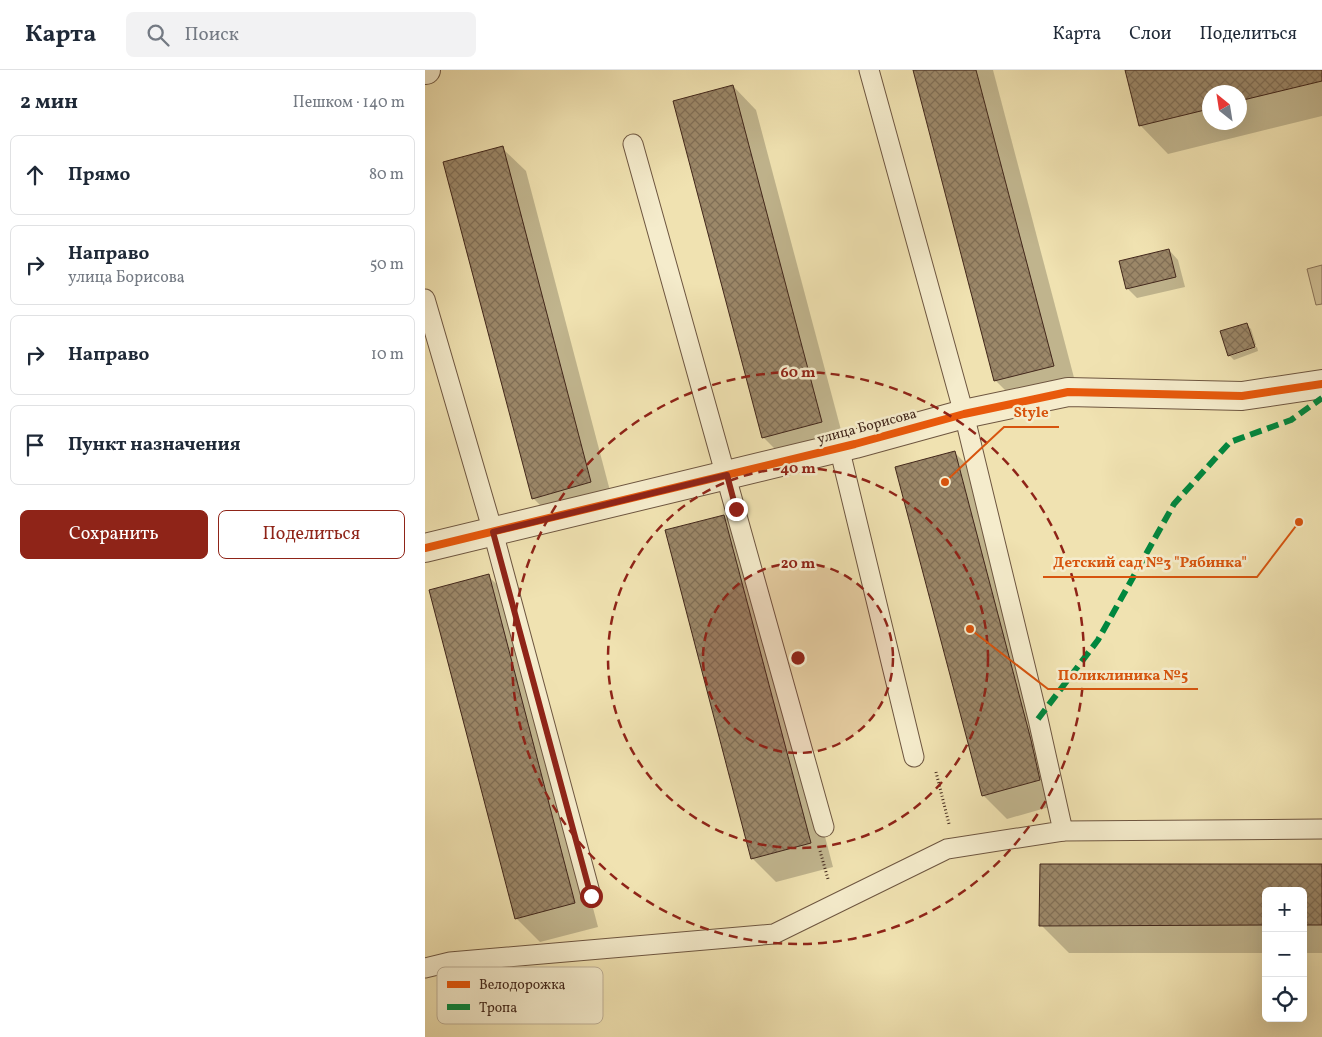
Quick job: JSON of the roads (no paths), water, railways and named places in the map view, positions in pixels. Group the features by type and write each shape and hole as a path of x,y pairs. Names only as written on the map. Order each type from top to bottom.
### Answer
{"street":[{"name":"улица Борисова","path":"425,548 727,475 964,414 1068,392 1242,396 1322,384"}],"lane":[{"path":"869,70 964,414 1063,831"},
{"path":"633,144 824,827"},
{"path":"425,299 493,532 591,896"},
{"path":"839,447 914,756"},
{"path":"425,968 450,962 774,934 947,849 1063,831 1322,829"}],"place":[{"name":"Style","path":"945,482"},
{"name":"Детский сад №3 \"Рябинка\"","path":"1299,522"},
{"name":"Поликлиника №5","path":"970,629"}]}
